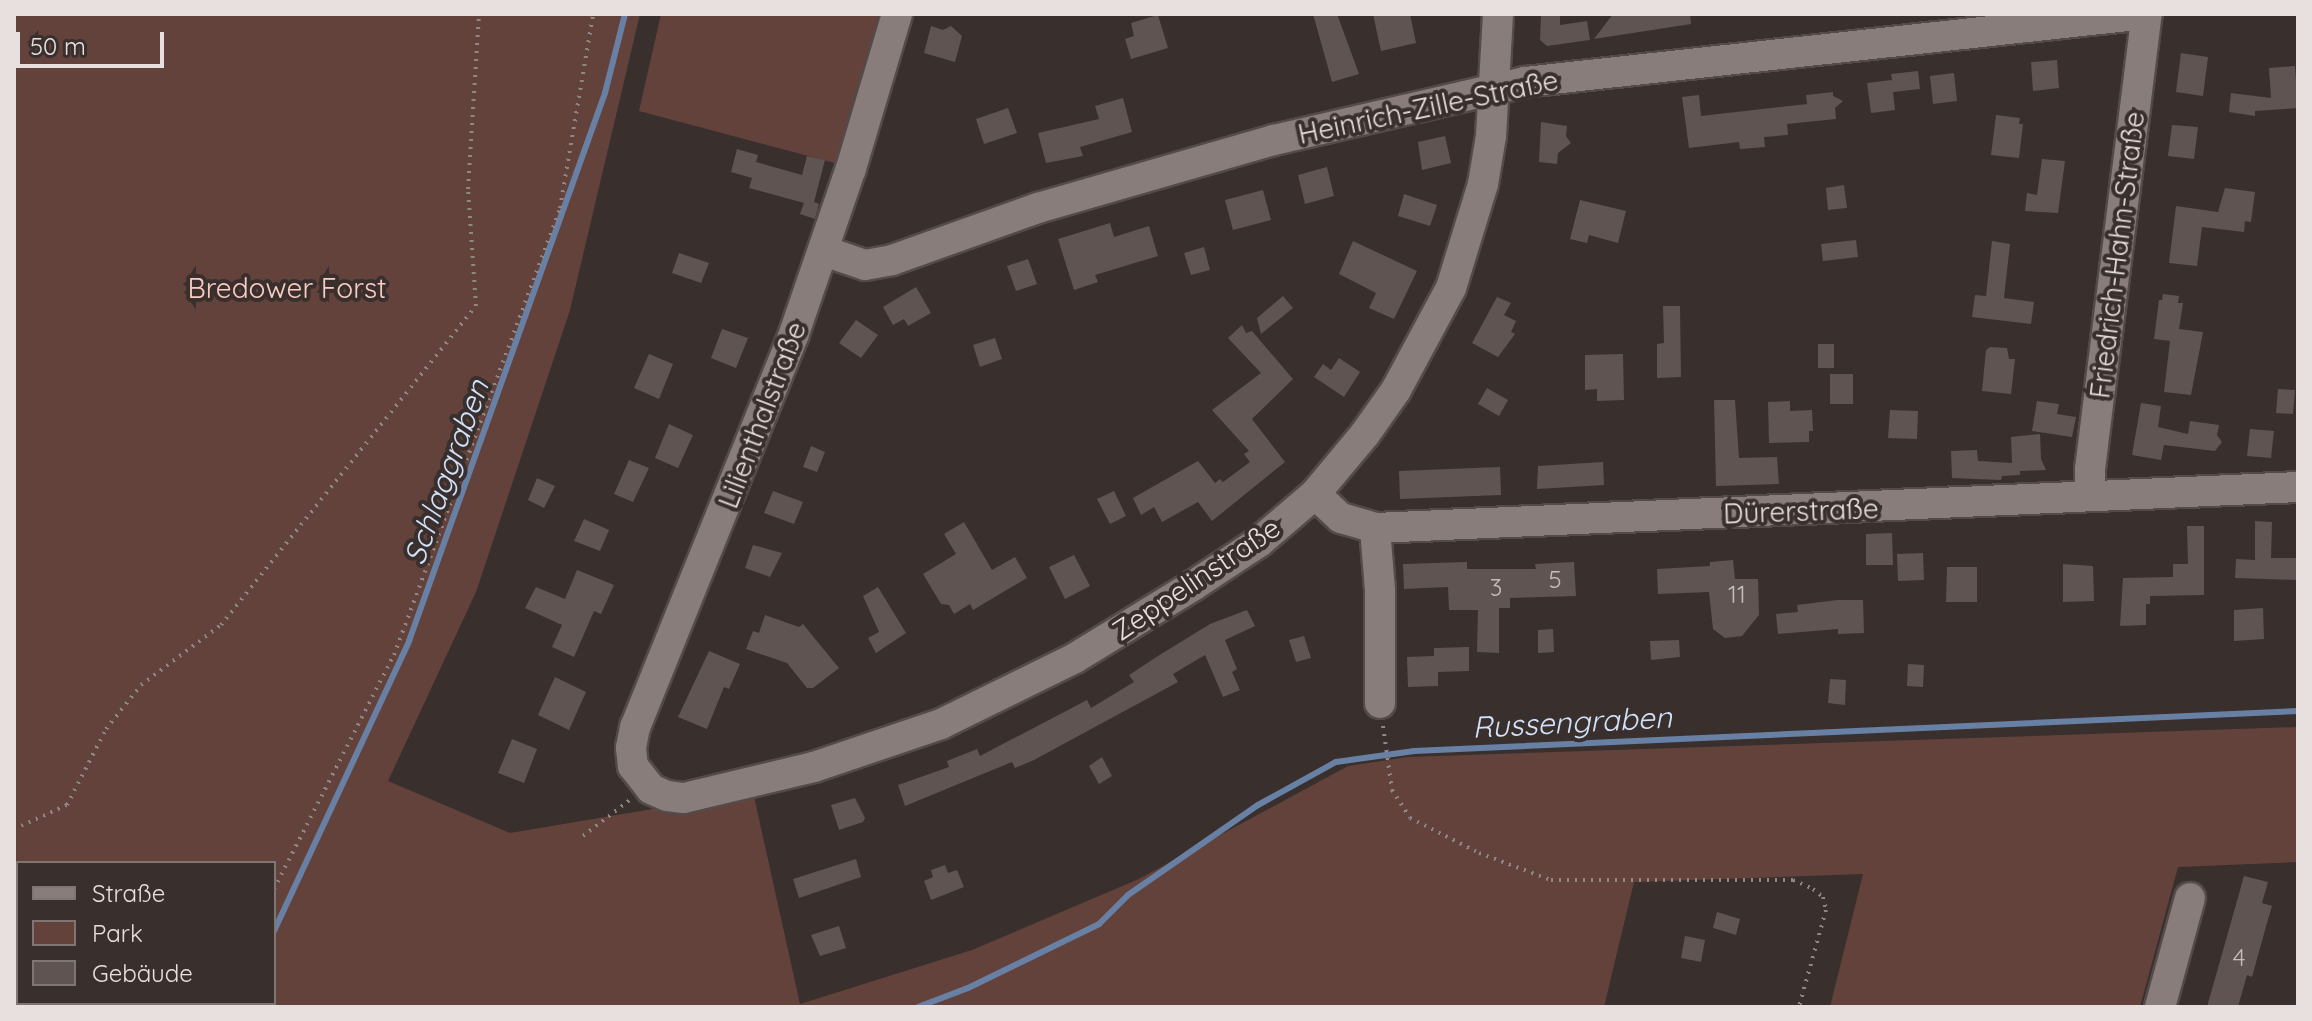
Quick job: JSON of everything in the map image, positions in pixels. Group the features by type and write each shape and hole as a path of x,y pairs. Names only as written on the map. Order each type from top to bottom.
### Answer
{"street":[{"name":"Lilienthalstraße","path":"658,791 633,766 631,748 635,727 765,410 824,251 897,14"},
{"name":"Zeppelinstraße","path":"658,791 684,798 814,767 955,718 1075,658 1194,585 1259,542 1315,494 1365,434 1396,390 1451,288 1483,184 1496,89 1498,14"},
{"name":"Heinrich-Zille-Straße","path":"824,251 865,265 892,260 1038,208 1274,140 1541,80 2146,14"},
{"name":"Friedrich-Hahn-Straße","path":"2090,496 2090,469 2146,14"},
{"name":"Dürerstraße","path":"1315,494 1341,518 1375,528 1940,506 2298,487"},
{"path":"1375,528 1380,590 1380,703"},
{"path":"2160,1007 2190,898"}],"path":[{"path":"14,829 67,805 106,729 141,685 221,625 476,306 468,189 479,14"},
{"path":"276,885 394,655 560,208 593,14"},
{"path":"1384,742 1392,790 1410,818 1479,853 1551,880 1793,880 1813,889 1823,897 1826,910 1799,1007"},
{"path":"583,836 658,791"}],"green space":[{"name":"Bredower Forst","path":"14,14 640,14 570,310 476,592 388,781 510,833 753,792 800,1004 972,950 1139,879 1348,766 1408,757 2298,727 2298,862 2178,867 2140,1007 1830,1007 1863,874 1634,882 1604,1007 14,1007"},
{"path":"661,14 879,14 835,163 639,111"}],"building":[{"path":"1313,14 1337,14 1359,74 1332,82"},
{"path":"1373,14 1410,14 1416,43 1381,51"},
{"path":"1541,14 1560,14 1560,25 1587,21 1590,40 1547,46 1540,40"},
{"path":"1613,14 1690,14 1691,24 1594,39"},
{"path":"1158,15 1168,48 1131,59 1125,39 1134,36 1131,23"},
{"path":"931,26 943,30 951,26 962,36 955,62 924,53"},
{"path":"2181,53 2208,57 2203,96 2176,92"},
{"path":"2057,60 2059,88 2033,91 2031,62"},
{"path":"2295,66 2298,108 2255,111 2255,116 2229,112 2231,93 2271,98 2269,68"},
{"path":"1918,71 1920,89 1893,92 1895,110 1871,113 1867,83 1892,80 1891,74"},
{"path":"1954,73 1957,101 1933,104 1930,76"},
{"path":"1833,92 1833,96 1843,101 1835,108 1836,119 1787,124 1788,135 1764,137 1765,147 1740,149 1739,142 1689,148 1682,97 1699,95 1701,116 1807,104 1806,95"},
{"path":"1123,98 1132,132 1080,147 1083,156 1046,163 1038,133 1099,119 1095,106"},
{"path":"1008,108 1017,133 984,144 976,119"},
{"path":"1996,115 2020,118 2019,124 2023,124 2019,158 1991,155"},
{"path":"1541,122 1567,126 1566,136 1571,143 1558,153 1557,164 1539,162"},
{"path":"2172,125 2198,127 2194,159 2168,156"},
{"path":"1445,136 1451,163 1422,170 1418,142"},
{"path":"737,149 758,155 756,162 802,175 807,156 825,160 814,202 819,204 815,219 800,214 804,203 749,188 752,178 731,172"},
{"path":"2042,159 2065,161 2058,213 2025,211 2027,193 2037,195"},
{"path":"1327,167 1334,196 1305,204 1298,175"},
{"path":"1844,185 1847,208 1828,210 1826,188"},
{"path":"2225,188 2255,192 2251,222 2245,221 2244,232 2202,227 2197,266 2169,263 2176,206 2218,212"},
{"path":"1263,190 1271,220 1233,230 1225,200"},
{"path":"1404,194 1437,205 1430,226 1398,216"},
{"path":"1580,200 1626,211 1618,243 1589,235 1587,243 1570,239"},
{"path":"1110,223 1114,237 1149,226 1158,256 1095,275 1098,282 1074,290 1058,239"},
{"path":"1856,240 1858,257 1823,261 1821,244"},
{"path":"1353,241 1417,271 1394,319 1369,308 1376,293 1339,274"},
{"path":"1992,241 2010,244 2004,298 2034,302 2031,324 1972,317 1975,295 1986,296"},
{"path":"1204,247 1210,270 1191,275 1184,253"},
{"path":"679,253 709,263 701,283 672,273"},
{"path":"1028,259 1037,284 1016,291 1007,266"},
{"path":"916,287 931,313 908,326 904,319 893,325 883,307"},
{"path":"2163,294 2179,296 2178,303 2183,303 2179,329 2203,332 2191,395 2164,392 2170,341 2154,339 2159,300 2162,300"},
{"path":"1283,296 1293,308 1261,334 1257,318"},
{"path":"1497,297 1511,303 1504,315 1516,321 1511,332 1515,334 1498,357 1472,343"},
{"path":"1663,306 1680,306 1681,377 1657,378 1657,344 1664,343"},
{"path":"856,320 878,335 861,358 839,343"},
{"path":"1242,325 1246,333 1252,331 1293,379 1252,419 1285,462 1212,521 1198,502 1162,522 1154,507 1141,515 1133,498 1198,461 1215,483 1220,479 1223,482 1250,462 1244,454 1249,451 1212,410 1261,373 1228,338"},
{"path":"722,329 748,338 736,368 711,358"},
{"path":"995,338 1002,359 980,367 973,345"},
{"path":"1818,344 1834,344 1834,368 1818,368"},
{"path":"1990,347 2007,348 2009,359 2015,359 2011,394 1982,391 1986,350"},
{"path":"649,354 673,364 659,399 634,388"},
{"path":"1623,354 1624,400 1597,401 1597,389 1585,390 1585,355"},
{"path":"1339,358 1360,372 1344,397 1314,377 1323,364 1331,370"},
{"path":"1830,374 1853,374 1853,404 1830,404"},
{"path":"1487,388 1508,400 1499,416 1478,404"},
{"path":"2278,389 2295,390 2293,414 2276,413"},
{"path":"1714,400 1735,400 1739,458 1777,457 1779,484 1716,486"},
{"path":"1790,401 1790,411 1812,410 1813,431 1809,431 1809,442 1769,443 1768,402"},
{"path":"2037,401 2059,404 2057,414 2076,417 2072,437 2032,431"},
{"path":"2141,403 2161,406 2158,427 2188,434 2190,421 2219,425 2217,435 2222,442 2215,451 2164,445 2161,460 2132,455"},
{"path":"1890,410 1918,411 1917,439 1888,438"},
{"path":"669,424 693,435 678,468 655,458"},
{"path":"2250,429 2274,431 2271,458 2247,456"},
{"path":"2040,434 2041,459 2046,470 2020,471 2020,475 2002,476 2001,480 1952,478 1951,451 1977,450 1978,461 2012,463 2011,437"},
{"path":"811,446 825,452 817,472 803,467"},
{"path":"629,460 649,468 633,502 614,494"},
{"path":"1603,462 1604,485 1537,489 1538,466"},
{"path":"1500,467 1501,495 1400,499 1399,471"},
{"path":"537,478 555,486 544,508 528,500"},
{"path":"773,491 803,502 794,524 764,513"},
{"path":"1114,491 1126,516 1110,524 1097,499"},
{"path":"584,519 609,530 600,551 574,541"},
{"path":"2255,521 2272,522 2271,558 2298,558 2298,580 2235,578 2236,559 2255,560"},
{"path":"964,522 992,570 1015,557 1027,578 973,610 970,604 954,614 949,605 941,604 923,574 956,554 944,534"},
{"path":"2187,526 2204,526 2204,595 2150,596 2150,604 2146,604 2146,625 2120,626 2123,578 2173,577 2173,564 2188,564"},
{"path":"1892,533 1893,565 1866,565 1866,534"},
{"path":"753,545 782,553 770,577 745,568"},
{"path":"1923,553 1924,580 1898,581 1897,554"},
{"path":"1074,555 1090,586 1065,599 1049,567"},
{"path":"1733,560 1735,579 1758,579 1759,615 1742,636 1725,638 1713,629 1709,592 1658,594 1657,569 1710,566 1710,562"},
{"path":"1467,562 1467,569 1536,569 1535,564 1574,562 1576,596 1510,598 1510,608 1499,608 1499,653 1477,652 1478,610 1449,610 1448,587 1404,589 1403,564"},
{"path":"2063,564 2093,566 2094,601 2063,602"},
{"path":"1947,567 1977,567 1977,602 1946,602"},
{"path":"577,570 614,585 601,614 594,611 574,657 552,647 562,625 525,608 536,587 565,599"},
{"path":"878,587 906,633 876,653 868,638 879,632 863,596"},
{"path":"1863,600 1864,633 1838,634 1838,629 1778,634 1776,614 1798,612 1797,605"},
{"path":"2263,608 2264,639 2234,641 2234,610"},
{"path":"1247,610 1255,626 1225,640 1237,669 1232,672 1240,690 1223,697 1205,655 1173,674 1178,682 1034,760 1015,768 1012,762 905,806 898,785 949,767 947,761 977,749 980,756 1087,700 1091,708 1134,682 1129,675 1158,656 1210,624"},
{"path":"765,615 799,627 803,624 839,668 813,688 807,688 787,663 746,649 753,631 759,633"},
{"path":"1553,629 1554,652 1538,653 1538,630"},
{"path":"1304,636 1311,658 1296,662 1289,640"},
{"path":"1679,640 1680,657 1651,660 1650,641"},
{"path":"1469,647 1469,671 1438,672 1438,686 1408,687 1407,657 1434,656 1434,648"},
{"path":"709,651 740,664 729,689 724,687 707,729 678,717"},
{"path":"1908,664 1924,665 1923,687 1907,686"},
{"path":"555,677 586,692 569,730 538,715"},
{"path":"1830,679 1846,680 1845,705 1828,703"},
{"path":"512,739 537,749 524,783 498,773"},
{"path":"1102,757 1112,776 1099,784 1089,766"},
{"path":"855,798 865,818 863,822 839,830 831,805"},
{"path":"856,859 861,877 799,898 793,879"},
{"path":"945,865 948,873 957,870 964,887 931,900 924,881 933,877 931,870"},
{"path":"2244,876 2268,882 2262,903 2272,906 2252,977 2247,975 2238,1007 2207,1007"},
{"path":"1717,912 1740,919 1736,935 1713,928"},
{"path":"839,926 846,948 820,956 811,935"},
{"path":"1685,936 1705,940 1701,962 1681,958"}],"waterway":[{"name":"Schlaggraben","path":"276,927 409,641 605,93 625,14"},
{"name":"Russengraben","path":"918,1007 968,988 1099,924 1128,895 1258,805 1336,762 1414,751 2298,711"}]}
